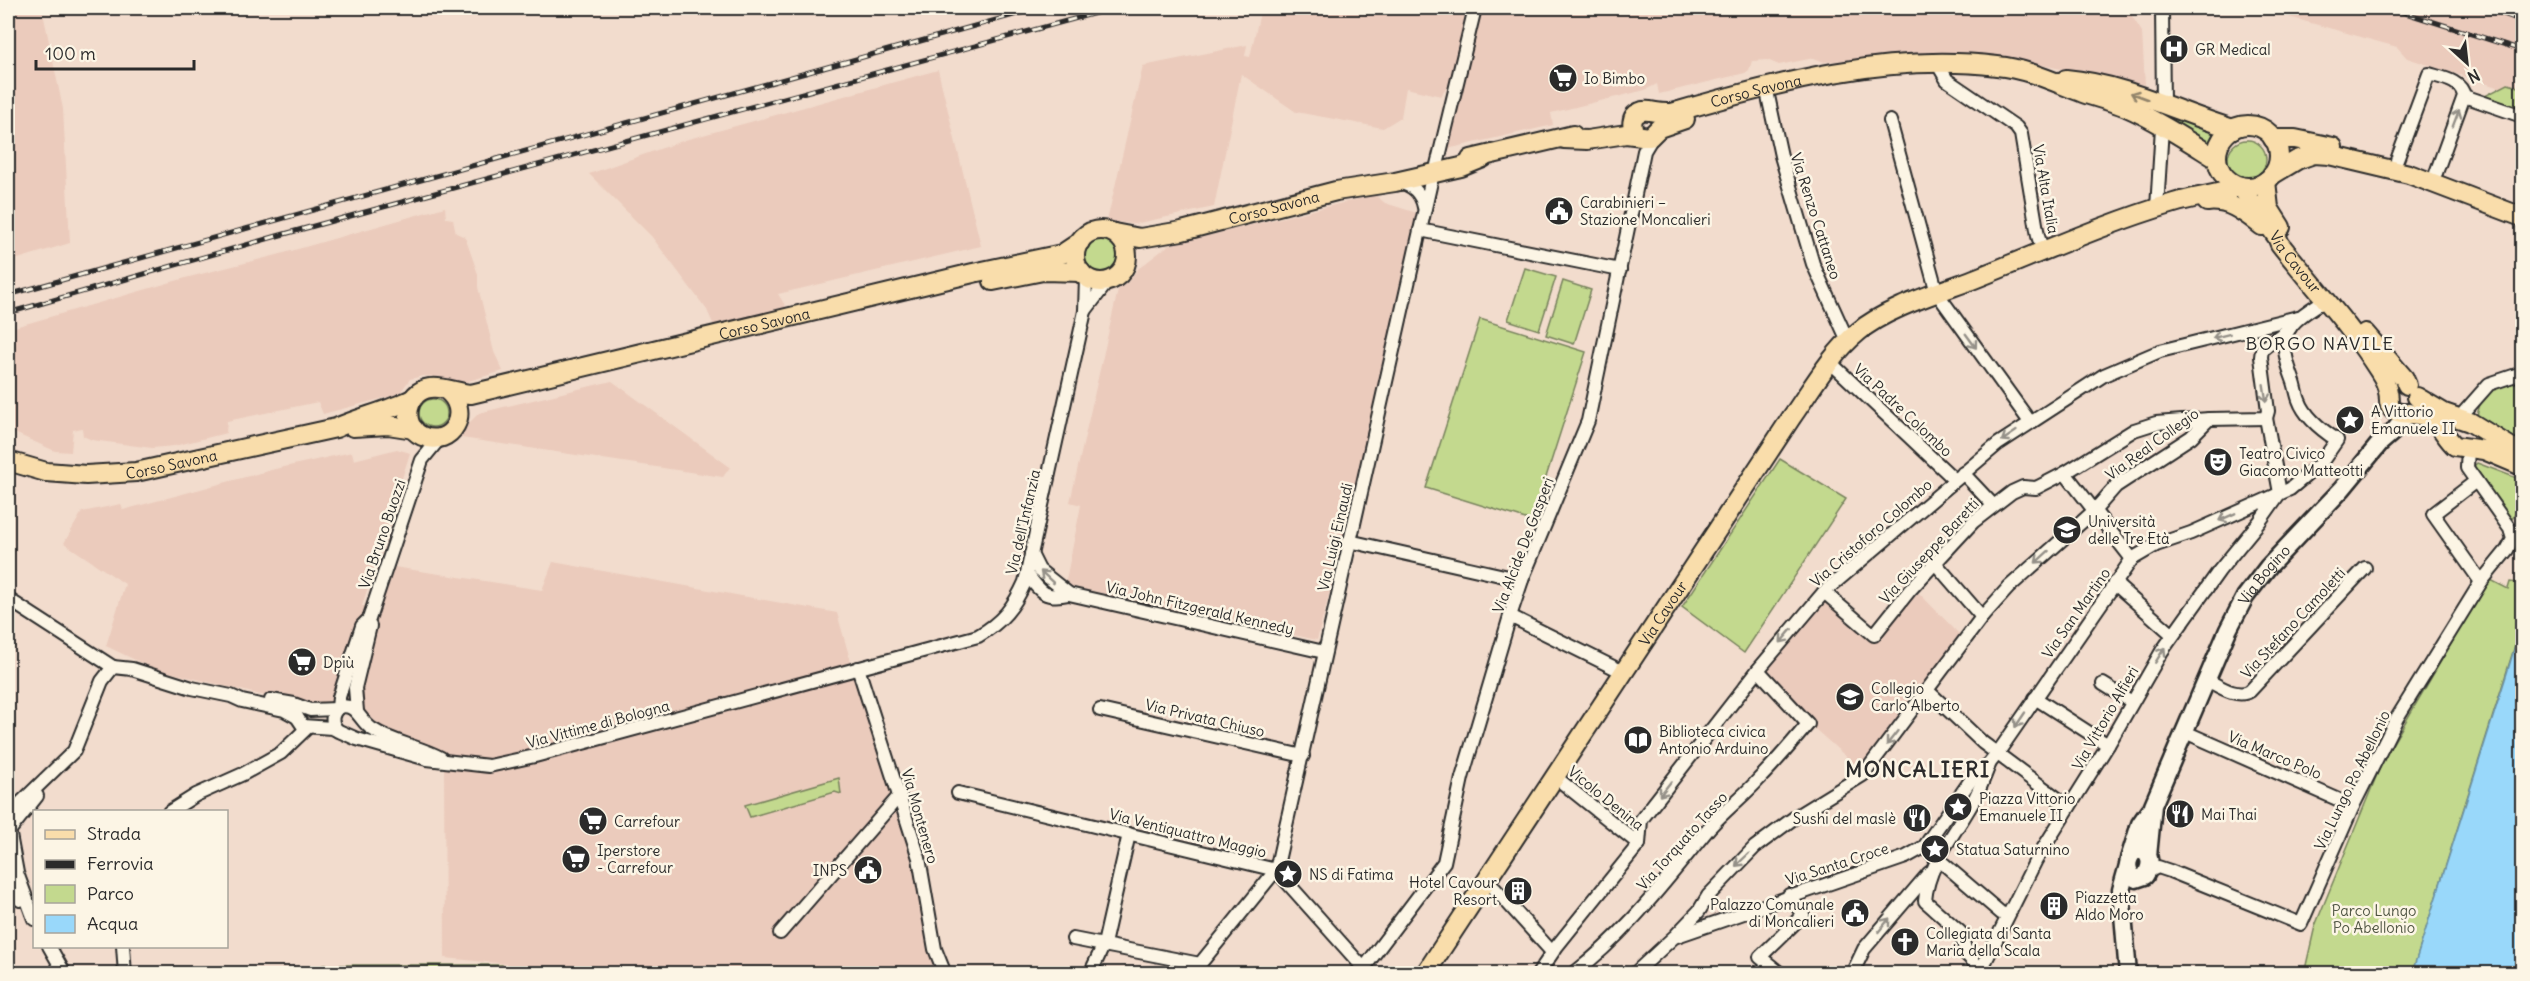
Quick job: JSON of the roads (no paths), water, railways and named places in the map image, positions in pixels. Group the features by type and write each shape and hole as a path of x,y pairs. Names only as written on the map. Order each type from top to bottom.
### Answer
{"main road":[{"name":"Corso Savona","path":"1646,132 1674,113 1751,90 1820,74 1937,63 1997,66 2048,77 2096,83 2234,129"},
{"name":"Corso Savona","path":"1365,185 1395,182 1435,169 1564,139 1587,140 1646,132 1768,96 1822,83 1856,71"},
{"name":"Corso Savona","path":"2048,77 2081,92 2126,107 2218,163"},
{"path":"2269,178 2278,159 2273,139 2259,128 2242,126 2234,129 2221,141 2218,163 2225,178 2240,186 2258,185 2269,178 2297,160 2314,154 2329,154 2409,174 2523,217"},
{"path":"2273,139 2295,139 2397,160 2523,204"},
{"name":"Via Cavour","path":"2175,202 2213,182 2218,163"},
{"name":"Corso Savona","path":"1114,233 1140,238 1182,231 1365,185 1395,174 1435,169"},
{"name":"Via Cavour","path":"2269,178 2269,208 2278,223 2352,319 2404,378 2411,398"},
{"name":"Via Cavour","path":"1425,974 1830,362 1848,341 1871,323 1937,293 2157,208 2202,195 2226,193 2240,186 2280,244 2346,324 2379,370 2389,400"},
{"path":"2175,202 2212,201 2231,205 2254,220 2280,244"},
{"name":"Corso Savona","path":"1125,265 1147,247 1182,231"},
{"path":"1091,232 1114,233 1125,247 1125,265 1122,272 1108,281 1093,280 1084,274 1076,261 1080,242 1091,232"},
{"name":"Corso Savona","path":"446,390 471,394 1062,254 1080,242"},
{"name":"Corso Savona","path":"458,422 468,410 483,402 521,392 1009,278 1043,271 1084,274"},
{"path":"2411,398 2396,412 2389,400 2398,385 2411,398 2426,416 2440,425 2462,446 2484,450 2523,466"},
{"path":"423,389 446,390 458,404 458,422 448,434 440,438 425,437 416,431 408,418 412,399 423,389"},
{"path":"2411,398 2426,400 2444,413 2466,421 2523,454"},
{"name":"Via Bogino","path":"2153,806 2236,612 2256,581 2342,489 2380,443 2395,430 2411,398"},
{"name":"Corso Savona","path":"8,461 46,472 86,475 136,472 336,428 394,408 412,399"},
{"name":"Via Bogino","path":"2380,443 2390,412 2389,400"},
{"path":"2462,446 2477,437 2466,421"},
{"name":"Corso Savona","path":"336,428 388,425 416,431"},
{"path":"2128,974 2121,890 2140,824 2153,806"},
{"path":"2122,908 2131,888 2146,866 2153,806"},
{"path":"2128,862 2138,850 2146,866"}],"street":[{"name":"Via Luigi Einaudi","path":"1276,870 1424,212 1475,8"},
{"path":"2162,8 2163,105"},
{"name":"Via Alta Italia","path":"1937,63 1947,81 2016,128 2021,134 2038,236 2043,252"},
{"path":"2397,160 2429,74 2458,84 2463,89 2464,96 2436,173"},
{"name":"Via Renzo Cattaneo","path":"1768,96 1781,156 1813,264 1848,341"},
{"path":"2464,96 2523,116"},
{"path":"1890,121 1937,293 2030,422"},
{"path":"2157,208 2162,127"},
{"name":"Via Alcide De Gasperi","path":"1363,972 1444,862 1462,777 1510,616 1522,580 1588,422 1646,132"},
{"path":"1395,182 1406,184 1419,193 1424,212"},
{"path":"1420,230 1620,270"},
{"name":"Via dell'Infanzia","path":"858,668 978,636 990,629 1011,610 1027,574 1085,311 1084,274"},
{"name":"Via dell'Infanzia","path":"1085,311 1108,281"},
{"path":"2286,366 2284,341 2290,328 2298,317 2325,300"},
{"name":"Via Cristoforo Colombo","path":"1538,974 1552,952 1639,844 1641,820 1758,670 1824,591 1998,444 2104,375 2160,351 2298,317"},
{"path":"2280,493 2266,418 2268,411 2261,357 2262,349 2267,344 2290,328"},
{"path":"2261,357 2266,354 2272,355 2286,366"},
{"name":"Via Padre Colombo","path":"1830,362 1993,505"},
{"name":"Via San Martino","path":"1989,764 2132,559 2156,545 2191,533 2290,489 2321,463 2337,441 2320,429 2299,402 2286,366"},
{"path":"2466,421 2479,393 2489,384 2523,373"},
{"name":"Via Real Collegio","path":"1674,937 1699,911 1708,896 1755,847 1798,815 1863,775 1982,617 2009,587 2094,511 2116,486 2191,437 2209,419 2266,418"},
{"name":"Via Giuseppe Baretti","path":"1824,591 1874,635 1910,590 1973,522 2012,492 2022,488 2036,488 2066,473 2134,430 2156,423 2209,419"},
{"name":"Via Bruno Buozzi","path":"416,431 422,460"},
{"name":"Via Bruno Buozzi","path":"357,712 355,688 370,627 369,619 422,460 440,438"},
{"path":"2462,446 2467,468 2476,481 2433,514 2481,582"},
{"path":"2066,473 2132,559"},
{"name":"Via Lungo Po Abellonio","path":"2146,866 2162,864 2170,871 2301,924 2354,806 2397,718 2481,582 2513,539 2512,534 2476,481"},
{"name":"Via Vittorio Alfieri","path":"1980,971 2036,860 2173,635 2280,493"},
{"path":"1349,542 1522,580"},
{"name":"Via John Fitzgerald Kennedy","path":"1031,554 1040,570 1069,594"},
{"path":"1936,564 1982,617"},
{"name":"Via Stefano Camoletti","path":"2206,680 2236,694 2243,695 2250,691 2365,568"},
{"name":"Via John Fitzgerald Kennedy","path":"1027,574 1047,595 1054,597 1069,594 1324,652"},
{"path":"2114,583 2173,635"},
{"path":"8,599 113,667 132,669 192,688 231,696 286,702 305,718 341,732 351,732 357,727 357,712"},
{"path":"1510,616 1623,672"},
{"name":"Via Bruno Buozzi","path":"337,709 362,626 369,619"},
{"path":"8,814 74,751 102,681 113,667"},
{"name":"Via Vittime di Bologna","path":"341,732 357,739 427,759 489,766 508,763 858,668"},
{"name":"Via Montenero","path":"858,668 919,858 935,949 945,974"},
{"name":"Via Torquato Tasso","path":"1573,974 1594,958 1623,929 1671,877 1712,825 1759,780 1808,724 1758,670"},
{"path":"2103,684 2132,702"},
{"path":"1928,691 1997,754 2070,807"},
{"path":"2035,698 2108,745"},
{"path":"172,810 185,800 243,774 273,756 305,718 349,706 357,712 369,728 427,750 445,760"},
{"path":"337,709 332,722 341,732"},
{"name":"Via Privata Chiuso","path":"1100,710 1303,756"},
{"name":"Via Marco Polo","path":"2184,732 2354,806"},
{"path":"1989,764 1975,774 1924,847 1935,865 2007,915"},
{"path":"1980,971 1967,955 1960,932 1925,901 1927,884 1935,865 1976,796 1989,764"},
{"name":"Vicolo Denina","path":"1554,776 1639,844"},
{"path":"33,917 17,873 9,833 46,780"},
{"name":"Via Ventiquattro Maggio","path":"958,793 1276,870 1363,972"},
{"path":"780,933 900,795"},
{"path":"1090,974 1104,944 1129,834"},
{"name":"Via Santa Croce","path":"1634,974 1674,937 1906,856 1924,847"},
{"path":"1852,974 1864,950 1935,865"},
{"path":"1073,939 1200,964 1276,870"},
{"path":"8,878 33,918"},
{"path":"1487,880 1552,952"},
{"path":"1781,974 1760,957 1803,915 1789,895"},
{"path":"50,948 63,973"},
{"path":"123,948 125,974"}],"water":[{"path":"2522,623 2522,973 2412,973 2507,673"}],"railway":[{"path":"8,295 1039,8"},
{"path":"8,313 277,236 1114,8"},
{"path":"2390,8 2522,50"},
{"path":"2487,8 2522,21"}],"place":[{"name":"GR Medical","path":"2174,49"},
{"name":"Io Bimbo","path":"1563,78"},
{"name":"Carabinieri – Stazione Moncalieri","path":"1559,211"},
{"name":"A Vittorio Emanuele II","path":"2350,420"},
{"name":"Teatro Civico Giacomo Matteotti","path":"2218,462"},
{"name":"Università delle Tre Età","path":"2067,530"},
{"name":"Dpiù","path":"302,662"},
{"name":"Collegio Carlo Alberto","path":"1850,697"},
{"name":"Biblioteca civica Antonio Arduino","path":"1638,740"},
{"name":"Piazza Vittorio Emanuele II","path":"1958,807"},
{"name":"Mai Thai","path":"2180,814"},
{"name":"Sushi del maslè","path":"1917,818"},
{"name":"Carrefour","path":"593,821"},
{"name":"Statua Saturnino","path":"1935,849"},
{"name":"Iperstore - Carrefour","path":"576,859"},
{"name":"INPS","path":"868,870"},
{"name":"NS di Fatima","path":"1288,874"},
{"name":"Hotel Cavour Resort","path":"1518,891"},
{"name":"Piazzetta Aldo Moro","path":"2054,906"},
{"name":"Palazzo Comunale di Moncalieri","path":"1855,913"},
{"name":"Collegiata di Santa Maria della Scala","path":"1905,942"}],"district":[{"name":"BORGO NAVILE","path":"2320,343"},
{"name":"MONCALIERI","path":"1918,769"}],"park label":[{"name":"Parco Lungo Po Abellonio","path":"2374,918"}]}
